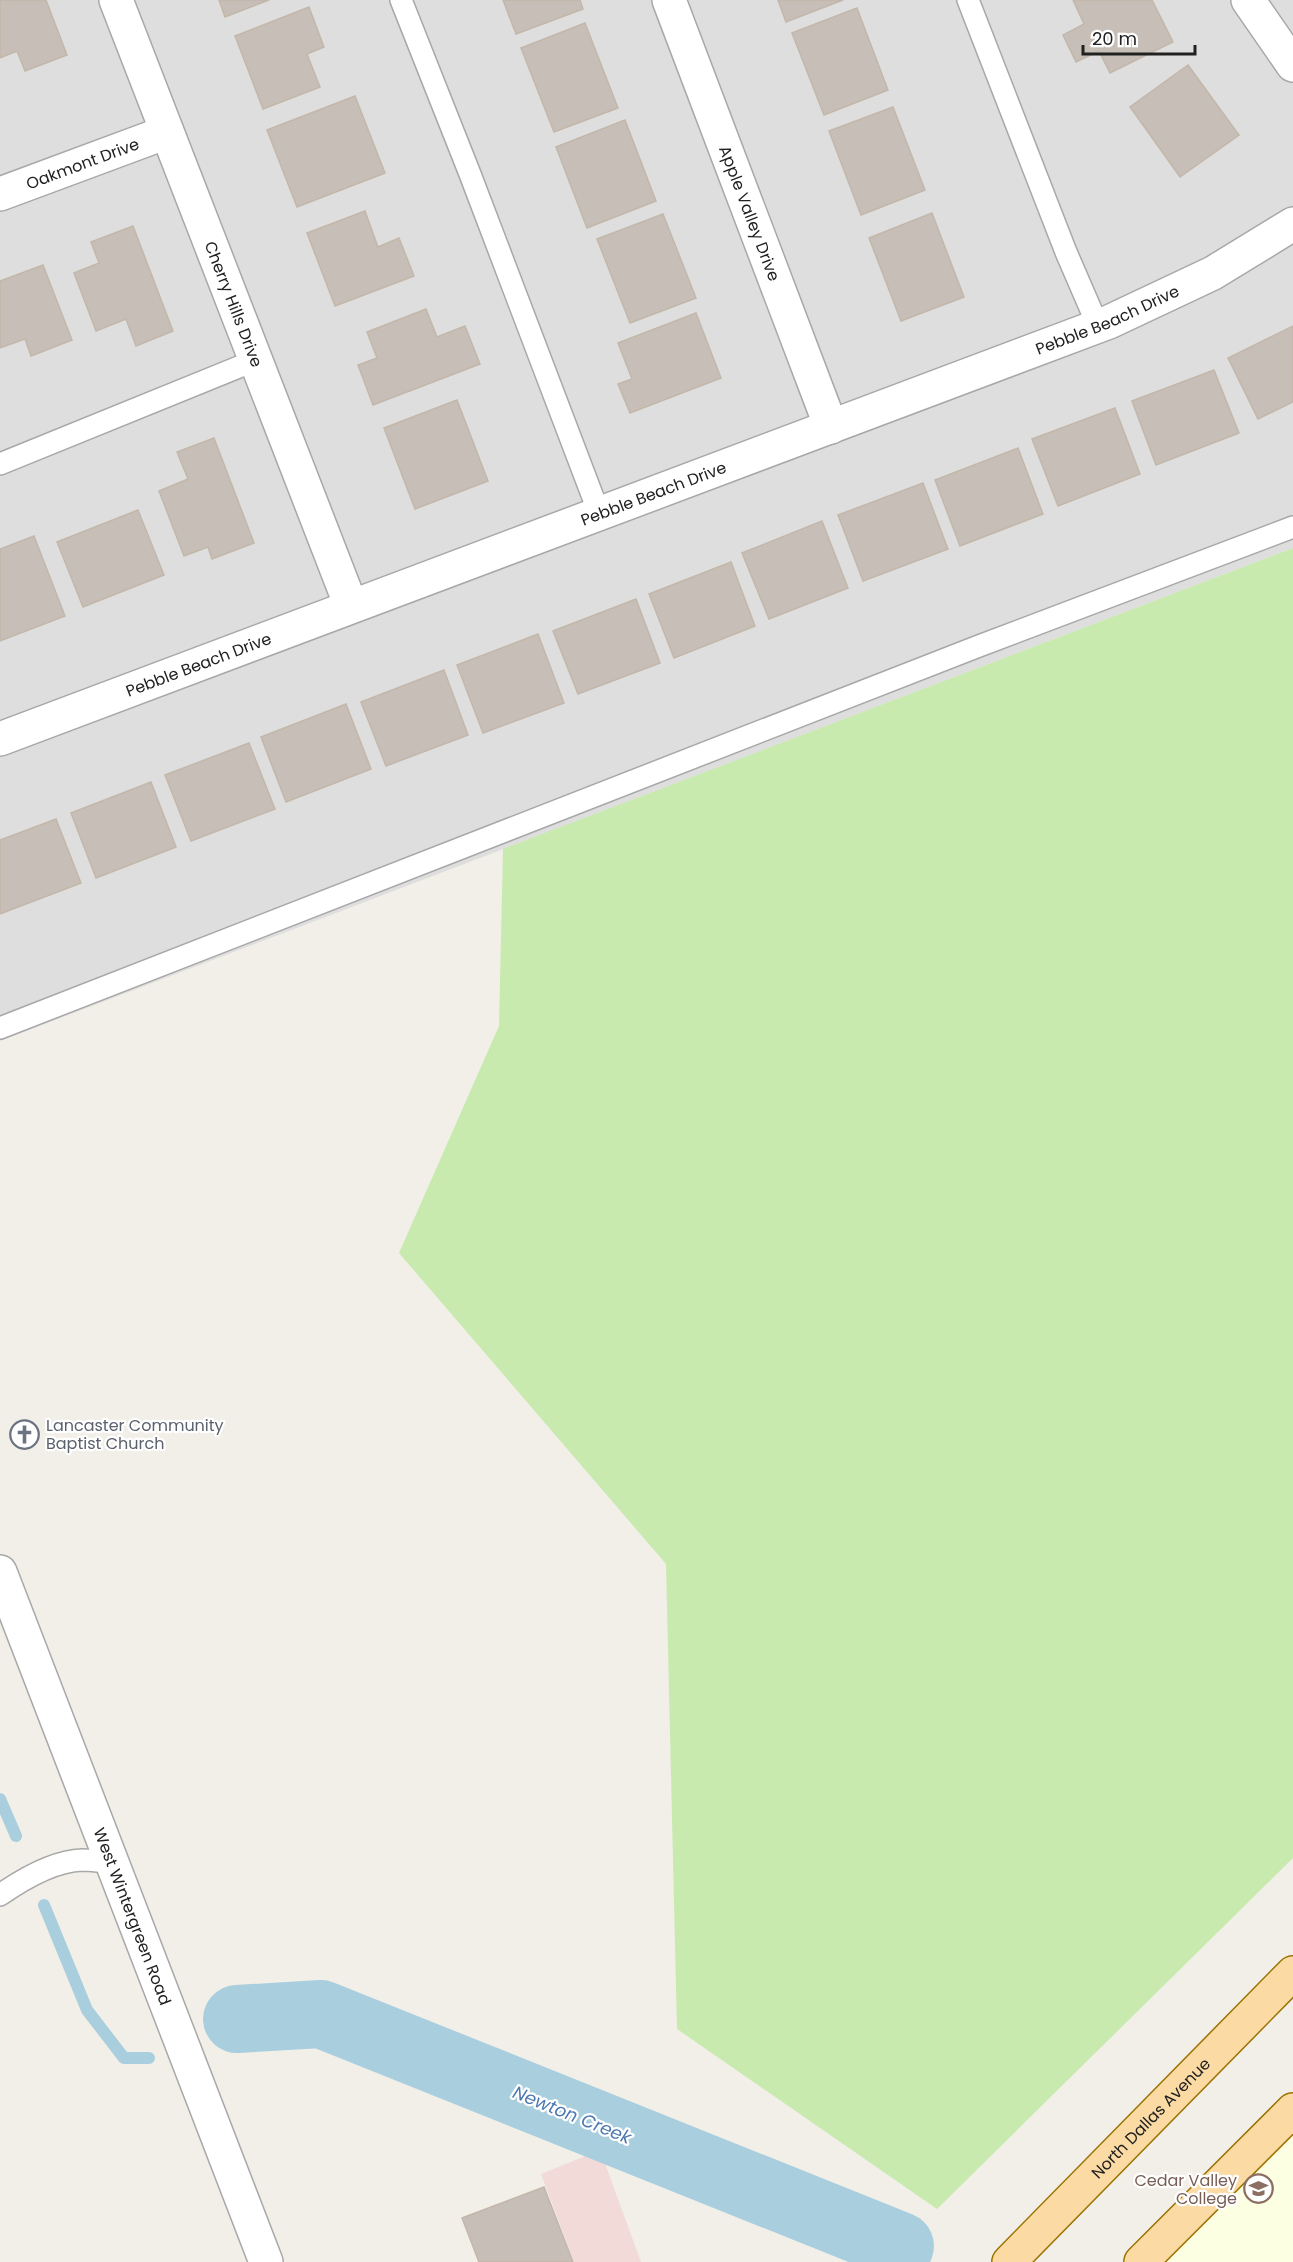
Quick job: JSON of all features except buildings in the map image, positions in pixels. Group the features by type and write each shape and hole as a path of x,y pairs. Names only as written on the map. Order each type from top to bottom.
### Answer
{"main road":[{"name":"North Dallas Avenue","path":"1009,2262 1293,1973"},
{"path":"1141,2262 1293,2110"}],"street":[{"name":"Cherry Hills Drive","path":"116,0 351,606"},
{"name":"Apple Valley Drive","path":"669,0 831,427"},
{"path":"1248,0 1293,65"},
{"name":"Oakmont Drive","path":"0,194 167,132"},
{"name":"Pebble Beach Drive","path":"0,739 1098,326 1213,273 1293,224"},
{"name":"West Wintergreen Road","path":"0,1572 9,1623 111,1862 266,2262"}],"lane":[{"path":"400,0 470,174 599,513"},
{"path":"968,0 1066,252 1098,326"},
{"path":"0,464 256,360"},
{"path":"0,1028 1293,526"},
{"path":"0,1895 49,1867 82,1860 111,1862"}],"shaded area":[{"path":"0,0 1293,0 1293,548 0,1041"},
{"name":"Cedar Valley College","path":"1293,2116 1293,2262 1154,2262"},
{"path":"600,2150 641,2262 574,2262 541,2174"}],"green space":[{"path":"1293,548 1293,1858 937,2209 677,2029 666,1564 399,1253 499,1026 503,849"}],"waterway":[{"name":"Newton Creek","path":"0,1799 16,1836"},
{"name":"Newton Creek","path":"44,1905 87,2010 124,2058 149,2058"},
{"name":"Newton Creek","path":"237,2019 321,2014 900,2246"}],"place":[{"name":"Lancaster Community Baptist Church","path":"25,1434"},
{"name":"Cedar Valley College","path":"1258,2189"}]}
